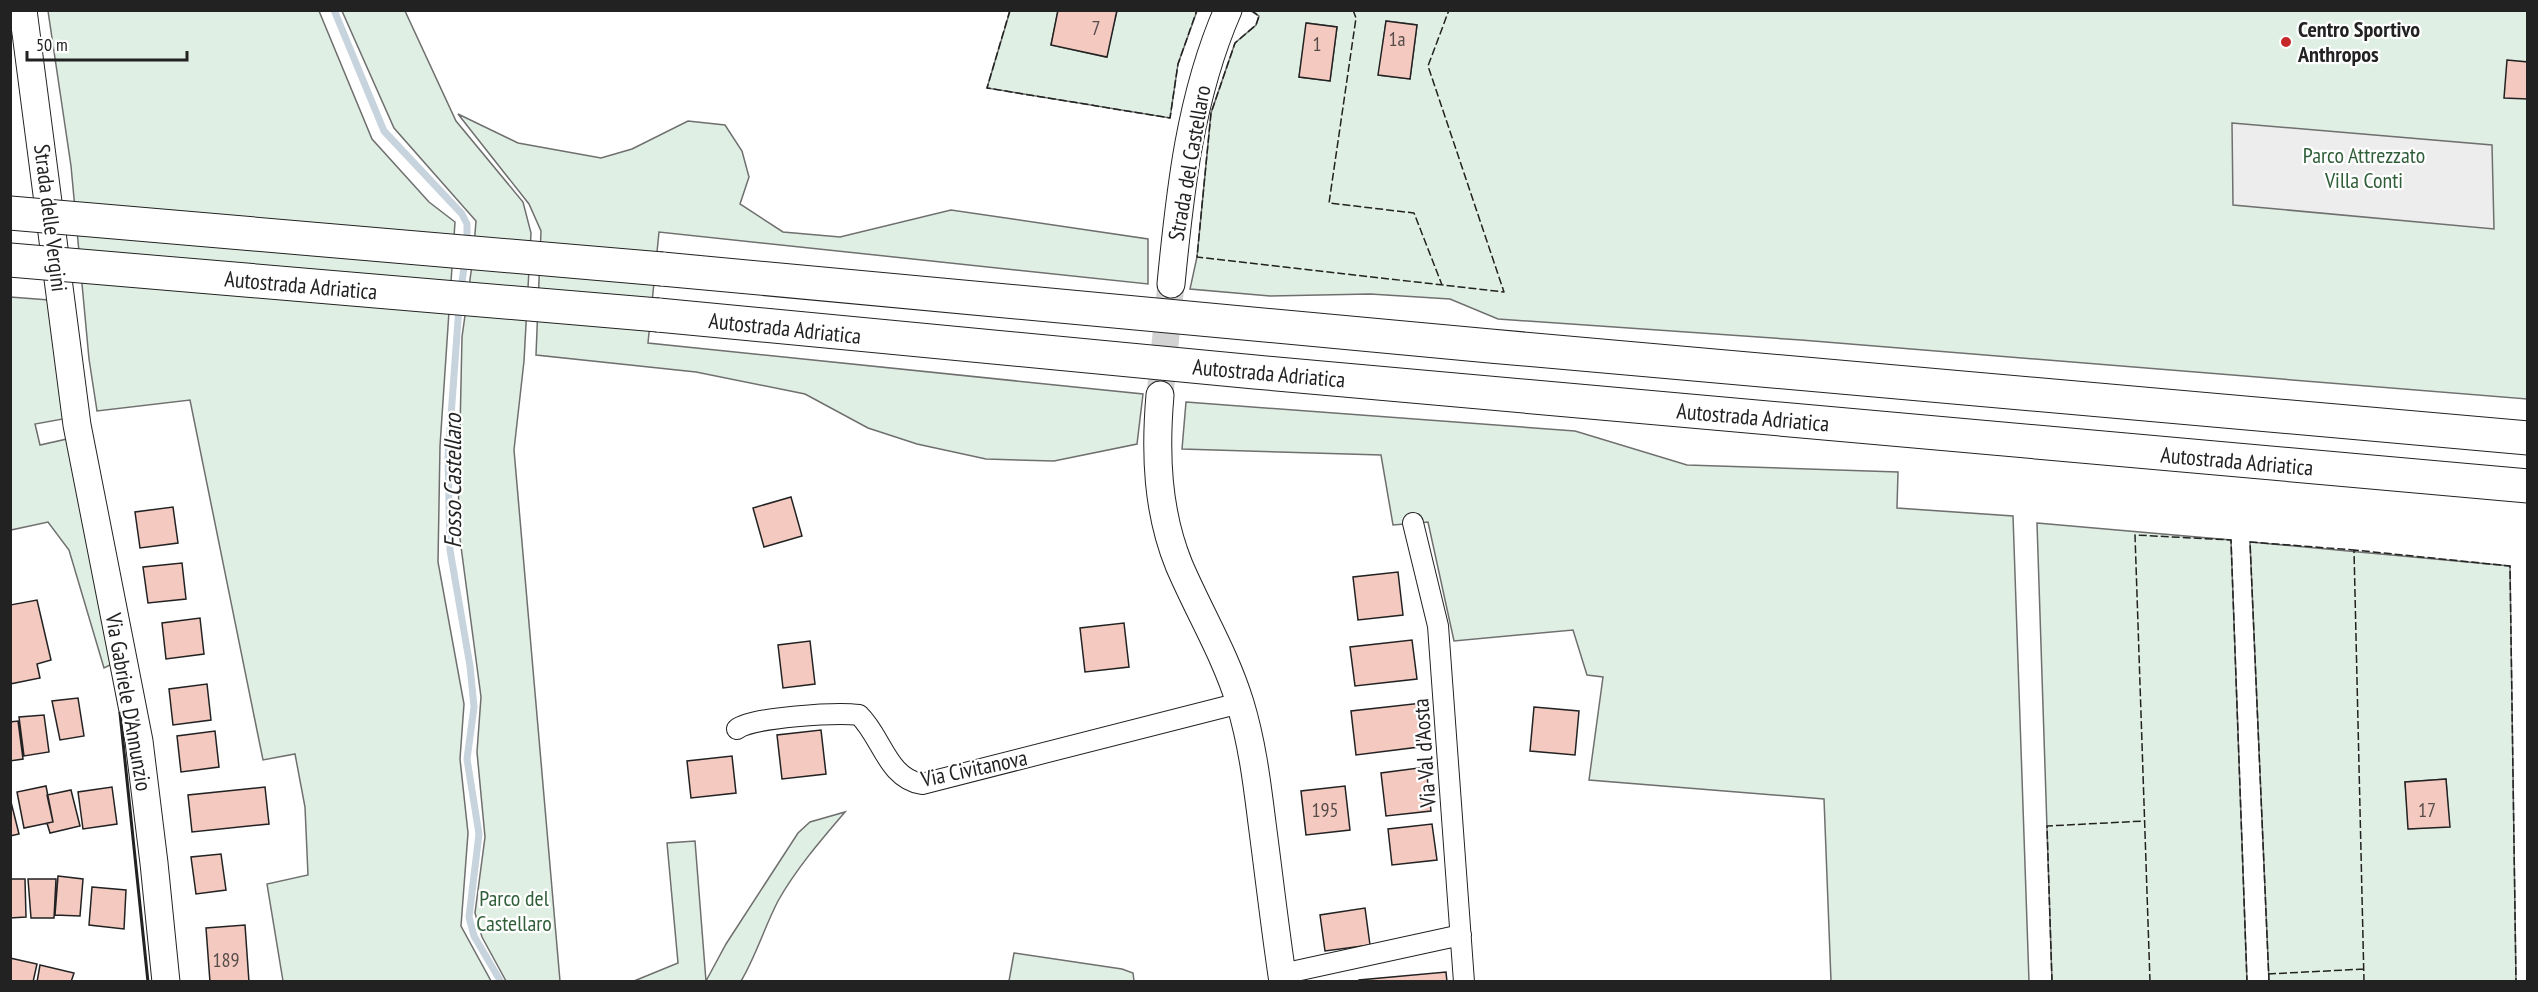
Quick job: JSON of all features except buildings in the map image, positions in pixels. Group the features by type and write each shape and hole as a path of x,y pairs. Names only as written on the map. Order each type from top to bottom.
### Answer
{"highway":[{"name":"Autostrada Adriatica","path":"10,213 662,268 1490,346 2528,438"},
{"name":"Autostrada Adriatica","path":"10,260 658,315 1231,370 2528,486"}],"main road":[{"name":"Strada delle Vergini","path":"23,10 77,425"},
{"name":"Strada del Castellaro","path":"1171,284 1193,116 1206,70 1228,10"},
{"path":"1160,395 1156,433 1157,464 1167,528 1179,564 1227,665 1240,703 1255,767 1282,978"},
{"name":"Via Gabriele D'Annunzio","path":"77,425 139,741 166,981"}],"street":[{"name":"Via Val d'Aosta","path":"1413,523 1438,626 1464,981"},
{"name":"Via Civitanova","path":"737,729 746,723 846,713 859,715 875,735 896,771 912,782 922,784 1240,703"},
{"path":"1282,978 1461,935"}],"green space":[{"path":"48,11 319,11 372,139 429,202 455,222 440,446 438,562 464,704 460,759 468,833 461,926 491,981 283,981 267,884 308,875 305,807 295,754 263,760 190,400 97,411 89,359 71,166"},
{"name":"Parco del Castellaro","path":"342,11 405,11 456,121 523,202 531,233 524,361 514,450 560,981 506,981 482,937 475,913 485,837 477,752 481,697 458,524 462,337 476,221 394,128"},
{"path":"1010,11 1058,11 1051,45 1106,57 1117,11 1197,11 1178,64 1170,118 987,88"},
{"name":"Parco Attrezzato Villa Conti","path":"1251,11 2527,11 2527,399 1801,340 1498,319 1450,299 1370,294 1270,296 1190,289 1197,257 1211,113 1235,43 1256,25 1259,16","holes":["1386,21 1417,25 1410,79 1379,75","1307,23 1337,27 1330,81 1299,77"]},
{"path":"458,114 518,143 601,158 632,149 688,121 725,125 742,151 749,177 740,204 783,232 840,237 951,210 1148,239 1148,284 659,232 648,343 1143,394 1137,444 1054,461 986,459 917,444 868,428 805,394 696,372 536,355 541,231 529,204"},
{"path":"10,297 49,300 63,419 35,424 40,445 67,439 112,664 104,668 69,550 48,522 11,530"},
{"path":"1186,402 1575,431 1687,465 1898,472 1897,508 2013,516 2029,981 1831,981 1824,799 1589,780 1603,677 1587,675 1573,630 1454,641 1428,522 1393,525 1381,455 1182,449"},
{"path":"2037,523 2231,540 2247,981 2052,981"},
{"path":"2250,542 2510,566 2516,981 2269,981","holes":["2446,779 2449,826 2409,829 2405,782"]},
{"path":"845,812 809,855 785,889 741,981 706,981 726,944 798,833 810,822"},
{"path":"695,841 706,981 634,981 678,963 667,843"},
{"path":"1014,953 1122,969 1133,973 1134,981 1009,981"}],"shaded area":[{"path":"2232,123 2492,145 2494,229 2233,205"}],"waterway":[{"name":"Fosso Castellaro","path":"334,10 384,131 462,214 467,224 467,242"},
{"name":"Fosso Castellaro","path":"461,290 465,259"},
{"name":"Fosso Castellaro","path":"459,307 448,457 450,550 470,666 474,707 467,759 479,834 469,917 474,936 501,982"}],"tunnel":[{"path":"1160,395 1171,284"}],"fence":[{"path":"1010,10 987,88 1170,118 1178,64 1197,10"},
{"path":"1251,10 1259,16 1256,25 1235,43 1211,113 1197,257 1504,292 1428,66 1449,10"},
{"path":"1353,10 1356,18 1329,203 1414,213 1442,285"},
{"path":"2150,982 2135,535 2231,540 2247,982"},
{"path":"2269,982 2250,542 2354,550"},
{"path":"2364,982 2354,550 2510,566 2516,982"},
{"path":"2052,982 2047,826 2145,821"},
{"path":"2268,974 2364,969"}],"wall":[{"path":"120,713 148,982"}],"place":[{"name":"Centro Sportivo Anthropos","path":"2286,42"}]}
